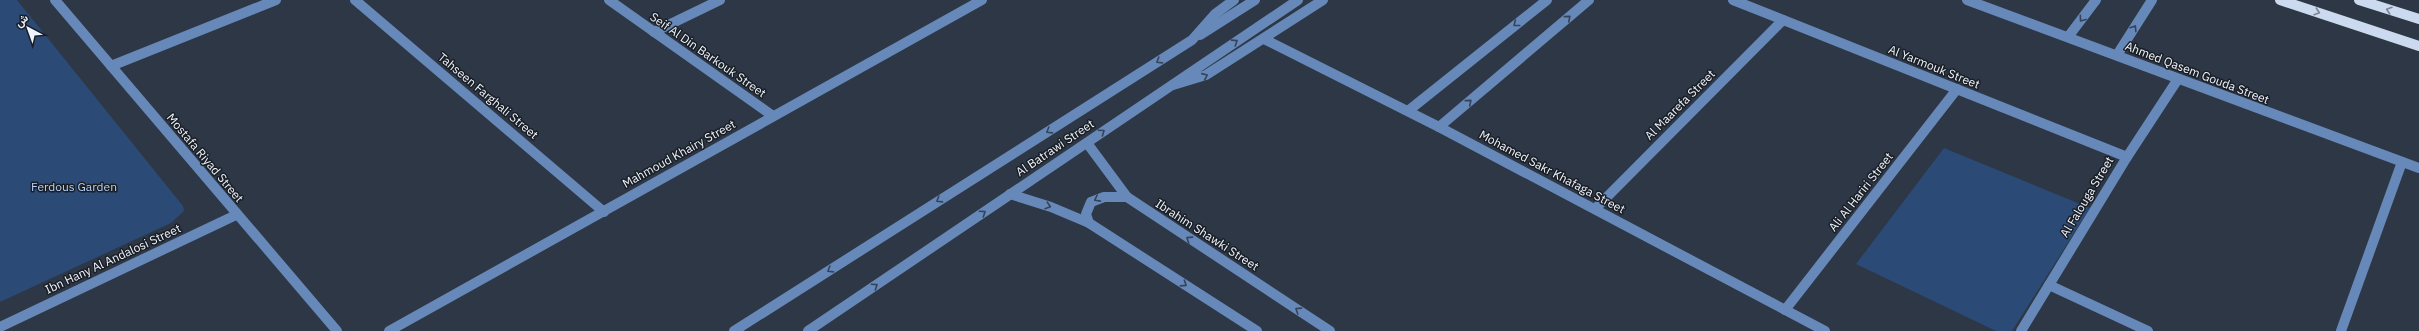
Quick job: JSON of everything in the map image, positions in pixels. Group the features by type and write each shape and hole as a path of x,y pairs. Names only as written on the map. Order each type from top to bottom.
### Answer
{"main road":[{"path":"2280,0 2419,46"},
{"path":"2359,0 2419,20"}],"street":[{"name":"Mostafa Riyad Street","path":"55,0 236,215 337,331"},
{"path":"111,66 276,0"},
{"name":"Tahseen Farghali Street","path":"355,0 604,212"},
{"name":"Seif Al Din Barkouk Street","path":"609,0 774,116"},
{"path":"654,32 720,0"},
{"name":"Mahmoud Khairy Street","path":"389,331 982,0"},
{"name":"Al Batrawi Street","path":"734,331 1192,40 1215,14 1234,0"},
{"path":"1192,40 1255,0"},
{"path":"1167,86 1298,0"},
{"name":"Al Batrawi Street","path":"808,331 1087,143 1167,86 1206,76 1323,0"},
{"path":"1408,111 1547,0"},
{"path":"1439,127 1590,0"},
{"name":"Al Yarmouk Street","path":"1733,0 2127,157"},
{"name":"Ahmed Qasem Gouda Street","path":"1967,0 2419,168"},
{"path":"2068,37 2096,0"},
{"path":"2117,55 2152,0"},
{"name":"Al Maarefa Street","path":"1595,209 1783,20"},
{"name":"Mohamed Sakr Khafaga Street","path":"1264,39 1439,127 1825,331"},
{"name":"Al Falouga Street","path":"2021,331 2127,157 2178,79"},
{"name":"Ali Al Hariri Street","path":"1785,310 1957,89"},
{"name":"Ibrahim Shawki Street","path":"1087,143 1127,197 1330,331"},
{"path":"2341,331 2402,162"},
{"path":"1010,194 1051,206 1089,223 1255,330"},
{"path":"1089,223 1085,215 1087,207 1093,200 1116,194 1127,197"},
{"name":"Ibn Hany Al Andalosi Street","path":"0,327 236,215"},
{"path":"2049,285 2148,331"}],"green space":[{"name":"Ferdous Garden","path":"0,0 17,0 183,206 184,211 171,223 0,302"},
{"path":"1944,148 2090,208 2012,331 1996,331 1856,264"}]}
